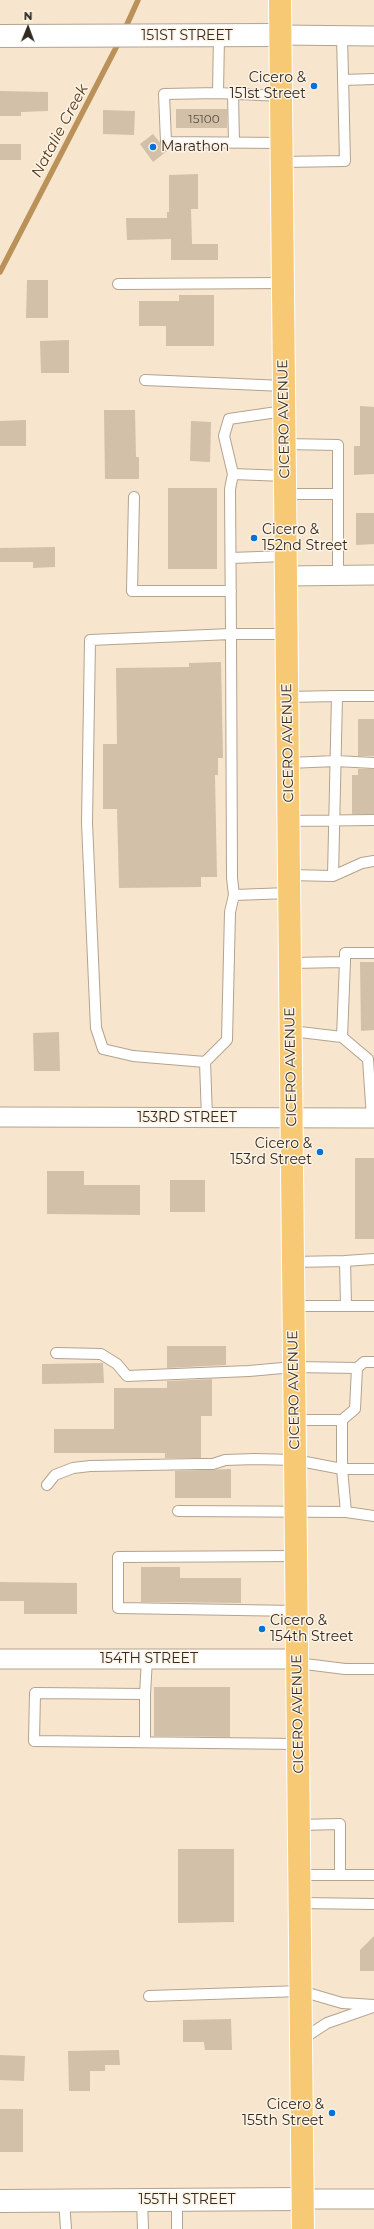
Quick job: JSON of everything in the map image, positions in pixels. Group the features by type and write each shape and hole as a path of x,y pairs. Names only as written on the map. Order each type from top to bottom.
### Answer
{"main road":[{"name":"CICERO AVENUE","path":"280,0 303,2229"}],"street":[{"name":"151ST STREET","path":"0,36 374,36"},
{"path":"286,566 338,576 374,576"},
{"name":"153RD STREET","path":"0,1117 292,1119 373,1118"},
{"name":"154TH STREET","path":"0,1659 297,1661"},
{"name":"155TH STREET","path":"0,2201 374,2199"}],"lane":[{"path":"218,93 219,36"},
{"path":"281,96 218,93 164,94 166,142 234,143 281,153 345,161 342,36"},
{"path":"343,80 374,79"},
{"path":"233,94 234,143"},
{"path":"118,284 283,284"},
{"path":"145,380 284,386"},
{"path":"207,1118 205,1062 227,1040 230,912 234,895 232,878 230,489 233,474 224,436 229,419 284,412"},
{"path":"285,444 338,445 338,576"},
{"path":"233,474 338,494"},
{"path":"134,497 132,591 231,591"},
{"path":"231,558 286,566"},
{"path":"205,1062 132,1056 103,1049 96,1028 87,822 90,640 231,634 287,634"},
{"path":"333,876 337,696"},
{"path":"287,697 374,696"},
{"path":"288,763 336,761 374,763"},
{"path":"288,821 334,819 374,820"},
{"path":"234,895 333,876 362,863 374,861"},
{"path":"342,1037 345,953 374,953"},
{"path":"290,963 345,962"},
{"path":"291,1031 342,1037 371,1058 373,1118"},
{"path":"293,1262 374,1260"},
{"path":"345,1261 346,1306"},
{"path":"294,1306 374,1306"},
{"path":"56,1354 101,1354 117,1364 127,1376 249,1371 294,1367 357,1368 364,1362 374,1362"},
{"path":"295,1420 342,1420 355,1409 357,1368"},
{"path":"342,1420 342,1469 346,1512"},
{"path":"47,1486 55,1475 73,1468 90,1466 212,1464 225,1460 255,1459 295,1460 342,1469 374,1469"},
{"path":"178,1511 346,1512 374,1516"},
{"path":"296,1556 118,1557 118,1608 297,1611"},
{"path":"145,1741 147,1659"},
{"path":"297,1661 345,1669 374,1669"},
{"path":"145,1694 35,1693 34,1741 145,1741 298,1744"},
{"path":"299,1825 340,1824 340,1875"},
{"path":"299,1875 374,1875"},
{"path":"300,1903 374,1904"},
{"path":"149,1996 301,1992 342,2003 374,2006"},
{"path":"301,2040 327,2023 374,2006"},
{"path":"64,2200 66,2229"},
{"path":"142,2200 143,2229"},
{"path":"177,2201 177,2229"}],"building":[{"path":"0,91 48,92 48,111 21,112 21,116 0,116"},
{"name":"Marathon","path":"176,109 227,109 227,128 176,128"},
{"path":"103,110 135,111 134,135 103,134"},
{"name":"Marathon","path":"153,134 167,151 153,162 140,144"},
{"path":"0,144 21,144 21,160 0,160"},
{"path":"198,174 198,209 191,209 192,244 218,244 218,260 171,260 171,239 127,240 126,218 167,218 167,212 169,212 169,175"},
{"path":"27,280 48,280 48,318 26,318"},
{"path":"179,295 214,295 214,346 166,346 166,326 139,326 139,301 179,301"},
{"path":"69,340 69,373 41,373 40,341"},
{"path":"360,406 374,407 374,474 354,475 354,446 360,446"},
{"path":"104,410 135,410 136,457 139,457 139,479 105,479"},
{"path":"26,420 26,446 0,446 0,421"},
{"path":"191,421 211,422 210,462 190,461"},
{"path":"168,488 217,488 217,569 168,569"},
{"path":"356,513 374,513 374,544 356,545"},
{"path":"55,547 55,567 33,568 33,562 0,562 0,548"},
{"path":"221,662 223,758 218,758 218,775 215,775 217,877 201,877 201,887 119,888 117,809 103,809 103,744 117,744 116,668 189,667 189,663"},
{"path":"358,719 374,719 374,756 358,756"},
{"path":"358,769 374,769 374,814 352,814 352,775 358,775"},
{"path":"360,962 374,962 374,1030 361,1031"},
{"path":"59,1032 60,1071 34,1071 33,1033"},
{"path":"355,1158 374,1158 374,1239 355,1239"},
{"path":"47,1171 84,1171 84,1185 140,1185 140,1215 47,1214"},
{"path":"170,1180 205,1180 205,1212 170,1212"},
{"path":"167,1346 226,1346 226,1365 167,1368"},
{"path":"103,1363 104,1383 42,1384 42,1364"},
{"path":"212,1379 212,1416 201,1416 201,1458 165,1458 165,1453 54,1453 54,1429 114,1429 114,1388 167,1388 167,1381"},
{"path":"231,1469 231,1498 175,1498 175,1471"},
{"path":"141,1567 180,1567 180,1578 241,1578 241,1603 141,1602"},
{"path":"0,1582 77,1583 77,1614 24,1614 24,1601 0,1601"},
{"path":"154,1687 230,1687 230,1737 154,1736"},
{"path":"178,1849 234,1849 234,1922 178,1923"},
{"path":"374,1936 374,1971 360,1971 360,1950"},
{"path":"231,2019 232,2050 205,2050 204,2042 183,2042 183,2020"},
{"path":"119,2050 120,2065 105,2065 105,2071 90,2071 90,2091 69,2091 68,2051"},
{"path":"0,2055 25,2056 24,2081 0,2080"},
{"path":"0,2109 23,2109 23,2152 0,2152"}],"waterway":[{"name":"Natalie Creek","path":"124,31 138,0"},
{"name":"Natalie Creek","path":"0,272 120,40"}],"place":[{"name":"Cicero & 151st Street","path":"314,86"},
{"name":"Marathon","path":"153,147"},
{"name":"Cicero & 152nd Street","path":"254,538"},
{"name":"Cicero & 153rd Street","path":"320,1152"},
{"name":"Cicero & 154th Street","path":"262,1629"},
{"name":"Cicero & 155th Street","path":"332,2113"}]}
